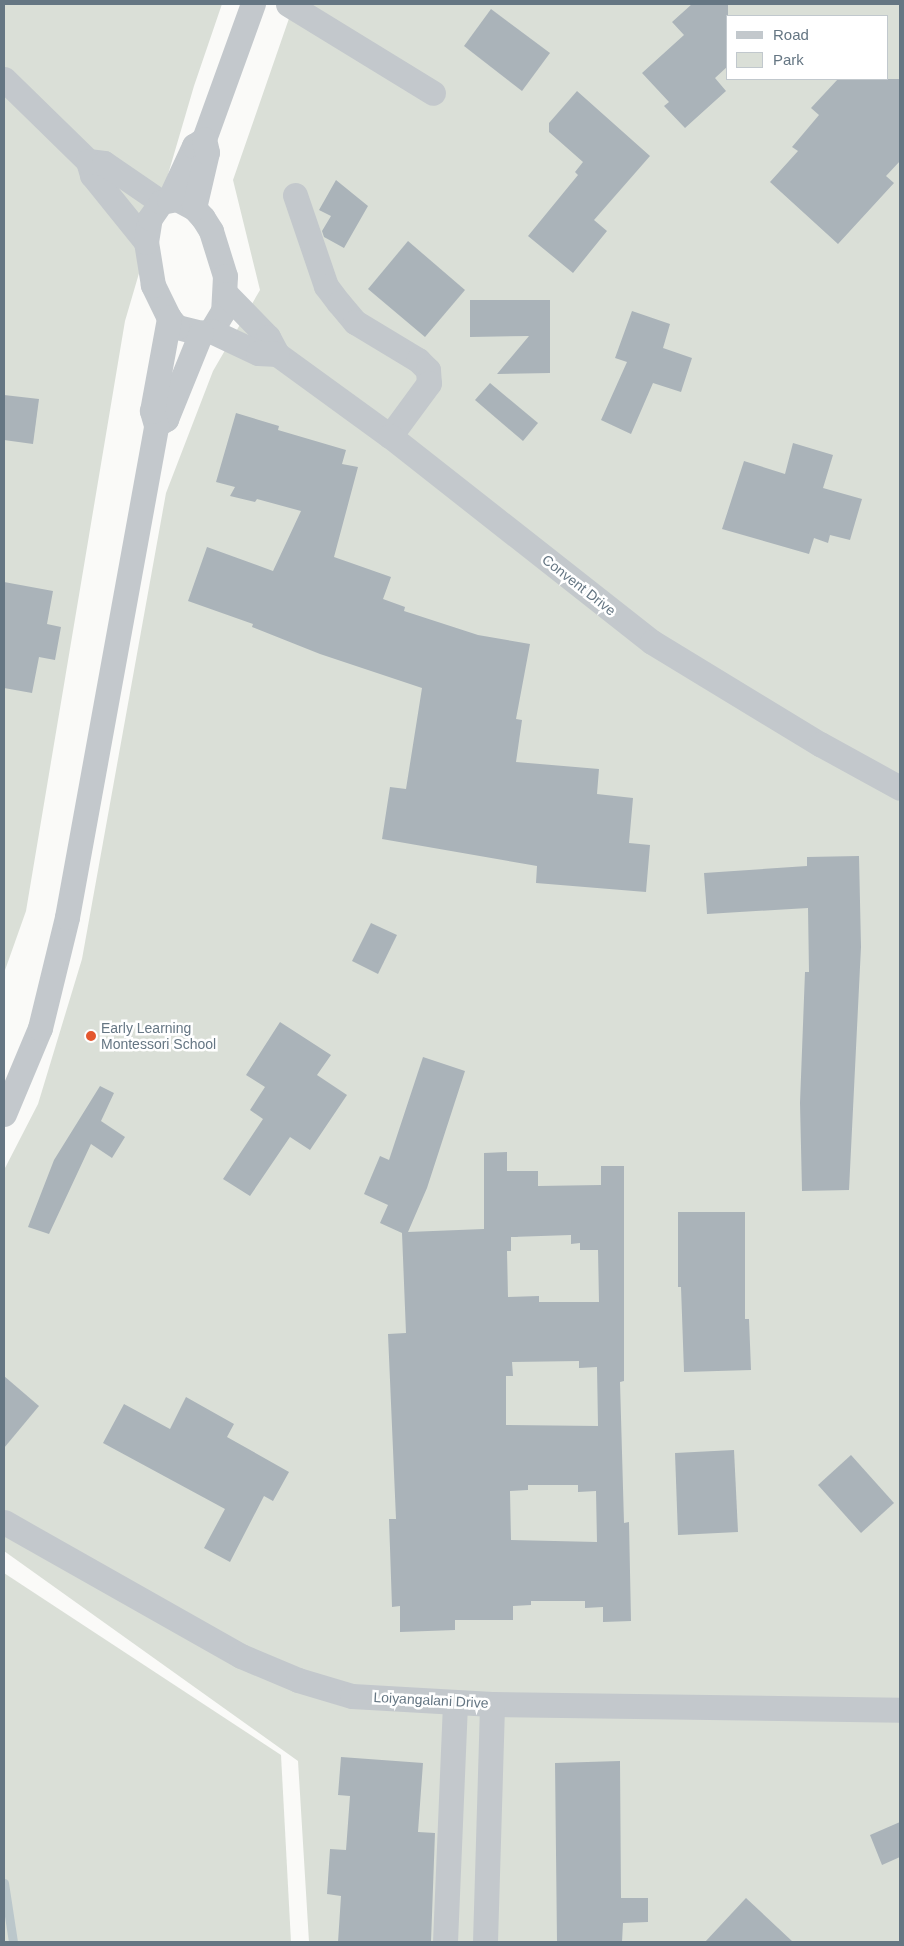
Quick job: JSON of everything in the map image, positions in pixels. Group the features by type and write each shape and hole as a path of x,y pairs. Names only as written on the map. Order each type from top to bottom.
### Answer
{"street":[{"path":"194,208 207,152 204,139 253,4"},
{"path":"288,4 433,93"},
{"path":"4,79 88,161 92,175 146,242"},
{"path":"4,1114 40,1028 67,917 156,425 152,411 169,318 153,285 146,242 153,209 165,201 194,146 204,139"},
{"path":"88,161 104,163 165,201 185,201 194,208 211,231 225,276 226,294 223,311 206,332 166,419 156,425"},
{"path":"296,196 326,286 355,322 418,360 428,370 429,384 390,436"},
{"name":"Convent Drive","path":"226,294 268,337 277,354 390,436 652,642 820,744 900,788"},
{"name":"Convent Drive","path":"169,318 177,326 206,332 258,353 277,354"},
{"name":"Loiyangalani Drive","path":"4,1522 241,1656 298,1680 352,1696 492,1704 900,1710"},
{"path":"445,1942 455,1702"},
{"path":"485,1942 492,1704"}],"green space":[{"path":"4,4 222,4 194,86 125,321 26,911 4,973"},
{"path":"294,4 900,4 900,1942 309,1942 298,1761 4,1551 4,1170 38,1104 82,959 166,493 213,371 260,290 233,180"},
{"path":"4,1573 281,1755 291,1942 4,1942"}],"building":[{"path":"692,4 728,4 728,15 726,15 726,68 715,78 726,91 685,128 664,106 669,102 642,73 684,35 672,22"},
{"path":"491,9 550,53 522,91 464,46"},
{"path":"900,79 900,161 886,176 894,183 838,244 770,182 798,151 792,147 819,115 811,108 837,80"},
{"path":"577,91 650,156 594,220 607,231 573,273 528,236 578,175 575,172 583,162 549,132 549,123"},
{"path":"336,180 368,206 344,248 324,237 322,231 331,216 319,210"},
{"path":"408,241 465,290 425,337 368,289"},
{"path":"470,300 550,300 550,373 497,374 529,336 470,337"},
{"path":"632,311 670,324 663,348 692,358 681,392 653,383 631,434 601,420 627,362 615,358"},
{"path":"490,383 538,423 523,441 475,400"},
{"path":"4,395 39,399 33,444 4,440"},
{"path":"236,413 279,426 278,430 346,450 342,464 358,467 334,557 391,577 383,599 405,607 404,611 478,635 530,644 516,719 522,720 516,762 599,769 597,794 633,798 629,843 650,845 646,892 536,883 537,866 382,839 390,787 406,789 422,688 320,654 252,627 253,624 188,601 207,547 273,571 301,511 257,499 255,502 230,496 235,487 216,482"},
{"path":"793,443 833,455 823,488 862,499 850,540 830,535 828,543 814,538 809,554 722,529 744,461 785,474"},
{"path":"4,582 53,591 47,624 61,627 55,660 39,657 32,693 4,688"},
{"path":"859,856 861,947 849,1190 802,1191 800,1103 805,972 809,972 808,908 707,914 704,873 807,866 807,857"},
{"path":"371,923 397,935 378,974 352,961"},
{"path":"280,1022 331,1055 317,1075 347,1095 310,1150 290,1137 250,1196 223,1179 263,1119 250,1110 265,1087 246,1075"},
{"path":"423,1057 465,1071 427,1188 408,1232 484,1229 484,1153 507,1152 507,1171 538,1171 538,1186 601,1185 601,1166 624,1166 624,1381 620,1382 624,1523 629,1522 631,1621 603,1622 603,1607 585,1608 585,1601 531,1601 531,1605 513,1606 513,1620 455,1620 455,1630 400,1632 400,1606 392,1607 389,1519 396,1519 388,1334 406,1333 402,1233 380,1223 388,1205 364,1194 380,1156 389,1160","holes":["571,1235 571,1244 580,1243 580,1250 598,1250 599,1302 539,1302 539,1296 508,1297 507,1251 511,1251 511,1237","579,1361 579,1368 597,1367 598,1426 506,1425 506,1376 513,1376 512,1362","528,1485 578,1485 578,1492 596,1491 597,1542 511,1540 510,1491 528,1490"]},
{"path":"100,1086 114,1093 101,1121 125,1137 112,1158 91,1144 49,1234 28,1227 54,1160"},
{"path":"678,1212 745,1212 745,1319 749,1319 751,1370 684,1372 681,1287 678,1287"},
{"path":"4,1376 39,1406 4,1448"},
{"path":"186,1397 234,1424 227,1437 289,1472 273,1501 264,1496 230,1562 204,1548 225,1509 103,1443 124,1404 170,1429"},
{"path":"734,1450 738,1532 678,1535 675,1453"},
{"path":"851,1455 894,1503 861,1533 818,1485"},
{"path":"341,1757 423,1763 418,1832 435,1833 431,1942 338,1942 341,1896 327,1894 330,1849 346,1850 350,1796 338,1795"},
{"path":"620,1761 621,1898 648,1898 648,1922 623,1923 622,1942 557,1942 555,1763"},
{"path":"900,1822 900,1857 882,1865 870,1835"},
{"path":"746,1898 793,1942 705,1942"}],"waterway":[{"path":"4,1883 13,1942"}],"place":[{"name":"Early Learning Montessori School","path":"91,1036"}]}
